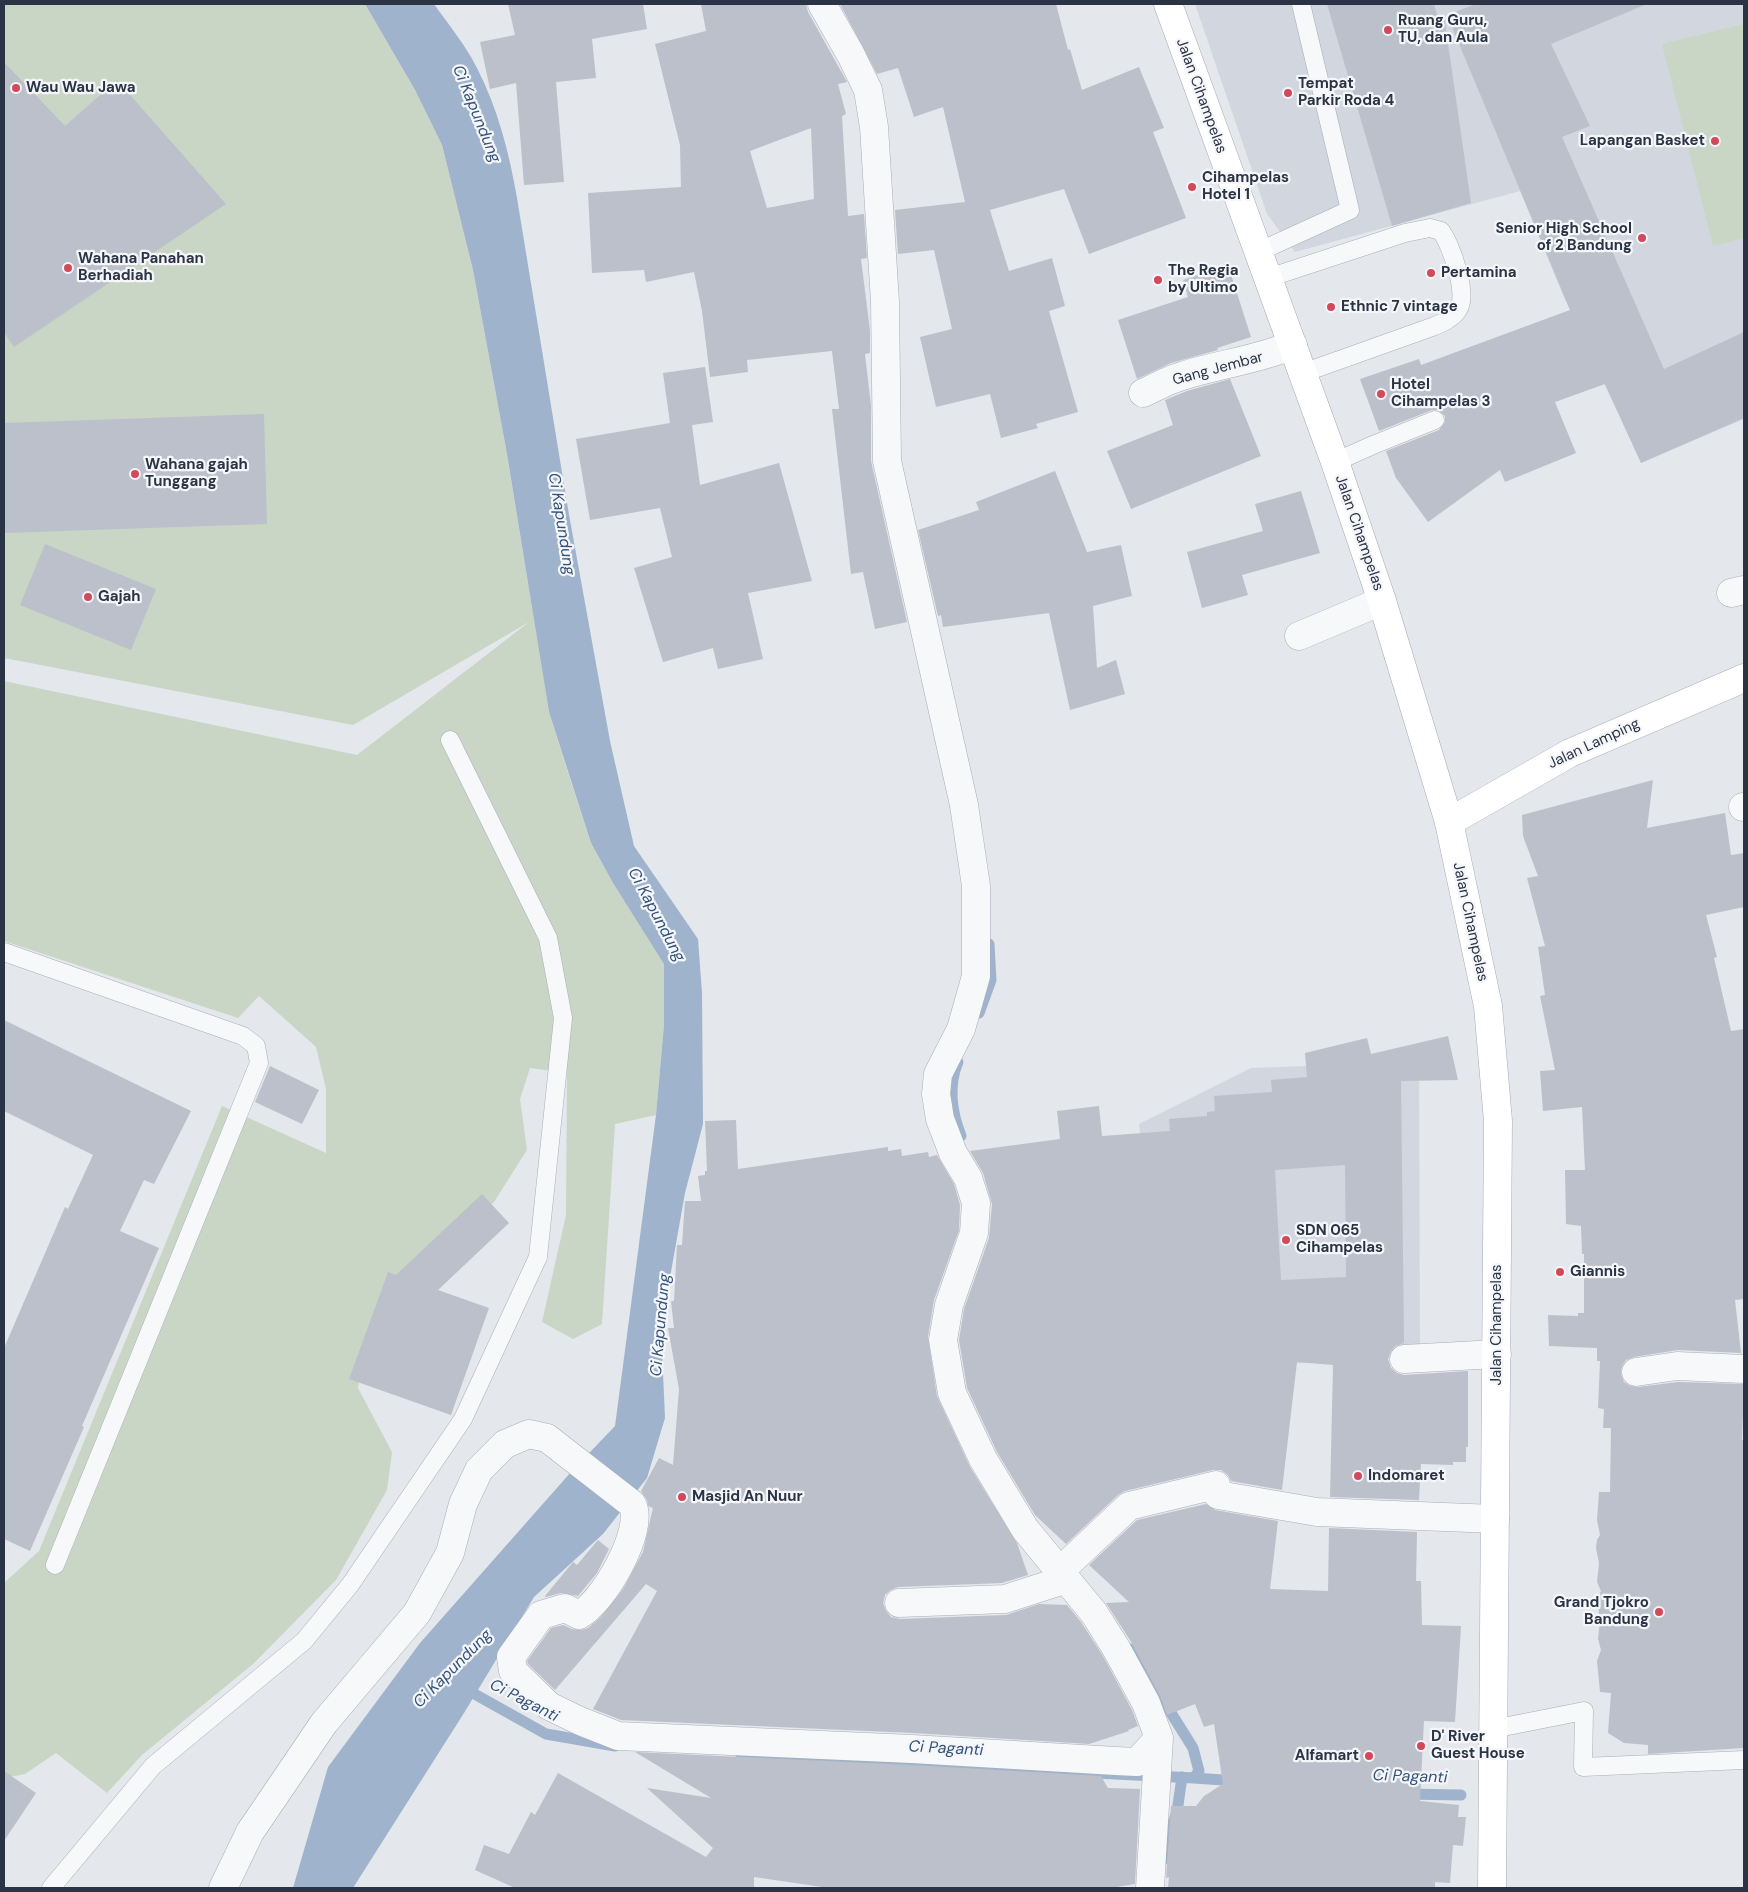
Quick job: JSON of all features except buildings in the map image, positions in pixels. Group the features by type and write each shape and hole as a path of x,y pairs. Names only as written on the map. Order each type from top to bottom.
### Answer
{"main road":[{"name":"Jalan Cihampelas","path":"1168,4 1335,462 1382,601 1449,822 1488,1006 1498,1122 1492,1888"},
{"name":"Jalan Lamping","path":"1449,822 1570,752 1744,678"}],"street":[{"path":"822,4 851,55 868,90 874,127 885,302 886,461 964,805 976,886 976,976 961,1028 938,1074 936,1094 940,1119 953,1153 968,1178 976,1203 974,1234 949,1305 943,1340 952,1393 982,1460 1025,1529 1067,1570 1116,1648 1146,1703 1159,1738 1150,1888"},
{"name":"Gang Jembar","path":"1143,393 1179,376 1268,355 1293,345"},
{"path":"1299,636 1382,601"},
{"path":"1404,1359 1497,1354"},
{"path":"1636,1372 1677,1366 1744,1369"},
{"path":"223,1888 250,1832 324,1722 417,1613 450,1553 463,1504 479,1470 505,1444 529,1434 547,1438 632,1504 635,1510 630,1542 609,1586 586,1612 579,1615 565,1608 541,1615 511,1658 513,1671 549,1706 580,1721 618,1745 716,1739 1137,1762 1159,1738"},
{"path":"899,1603 1004,1599 1067,1570 1129,1506 1216,1485 1218,1495 1317,1512 1495,1519"}],"lane":[{"path":"1258,252 1350,210 1301,4"},
{"path":"1268,278 1405,233 1430,228 1441,231 1448,241 1462,291 1461,304 1454,315 1432,327 1303,373"},
{"path":"1335,462 1373,444 1435,420"},
{"path":"51,1888 153,1766 304,1641 350,1585 463,1419 538,1257 563,1018 548,938 450,740"},
{"path":"4,952 243,1036 256,1046 259,1063 55,1565"},
{"path":"1493,1729 1584,1710 1583,1767 1744,1760"}],"shaded area":[{"name":"Senior High School of 2 Bandung","path":"1195,4 1744,4 1744,419 1641,463 1563,295 1520,191 1295,252 1267,214"},
{"name":"SDN 065 Cihampelas","path":"1419,1062 1420,1356 1167,1371 1139,1124 1251,1068"}],"green space":[{"path":"4,4 365,4 415,90 442,145 473,270 507,454 549,712 591,843 613,883 665,964 664,1025 656,1115 615,1124 602,1324 573,1339 542,1322 566,1215 567,1073 530,1068 520,1099 527,1150 494,1202 451,1235 369,1325 358,1388 392,1452 387,1490 336,1580 253,1664 142,1755 107,1793 56,1753 25,1774 4,1778 4,1583 39,1551 222,1106 326,1153 326,1089 316,1047 259,996 238,1018 4,941 4,681 357,755 529,622 353,725 4,658"},
{"name":"Lapangan Basket","path":"1744,24 1744,238 1713,246 1662,44"}],"water":[{"name":"Ci Kapundung","path":"365,4 434,4 473,60 491,99 502,131 517,198 568,509 610,741 634,846 698,939 702,993 703,1124 685,1193 661,1328 665,1418 647,1478 603,1534 534,1597 464,1713 353,1888 293,1888 328,1767 420,1643 571,1472 615,1426 656,1115 664,1025 664,964 613,883 591,843 549,712 507,454 473,270 442,145 415,90"}],"waterway":[{"path":"979,1013 991,980 989,944"},
{"path":"958,1062 953,1080 952,1099 955,1118 961,1136"},
{"path":"1131,1649 1193,1748 1199,1771 1194,1778"},
{"name":"Ci Paganti","path":"462,1687 546,1734 615,1746"},
{"name":"Ci Paganti","path":"741,1755 1237,1781"},
{"path":"1163,1860 1177,1812 1182,1777"},
{"name":"Ci Paganti","path":"1405,1794 1461,1795"}],"place":[{"name":"Ruang Guru, TU, dan Aula","path":"1388,30"},
{"name":"Wau Wau Jawa","path":"16,88"},
{"name":"Tempat Parkir Roda 4","path":"1288,93"},
{"name":"Lapangan Basket","path":"1715,141"},
{"name":"Cihampelas Hotel 1","path":"1192,187"},
{"name":"Senior High School of 2 Bandung","path":"1642,238"},
{"name":"Wahana Panahan Berhadiah","path":"68,268"},
{"name":"Pertamina","path":"1431,273"},
{"name":"The Regia by Ultimo","path":"1158,280"},
{"name":"Ethnic 7 vintage","path":"1331,307"},
{"name":"Hotel Cihampelas 3","path":"1381,394"},
{"name":"Wahana gajah Tunggang","path":"135,474"},
{"name":"Gajah","path":"88,597"},
{"name":"SDN 065 Cihampelas","path":"1286,1240"},
{"name":"Giannis","path":"1560,1272"},
{"name":"Indomaret","path":"1358,1476"},
{"name":"Masjid An Nuur","path":"682,1497"},
{"name":"Grand Tjokro Bandung","path":"1659,1612"},
{"name":"D' River Guest House","path":"1421,1746"},
{"name":"Alfamart","path":"1369,1756"}]}
